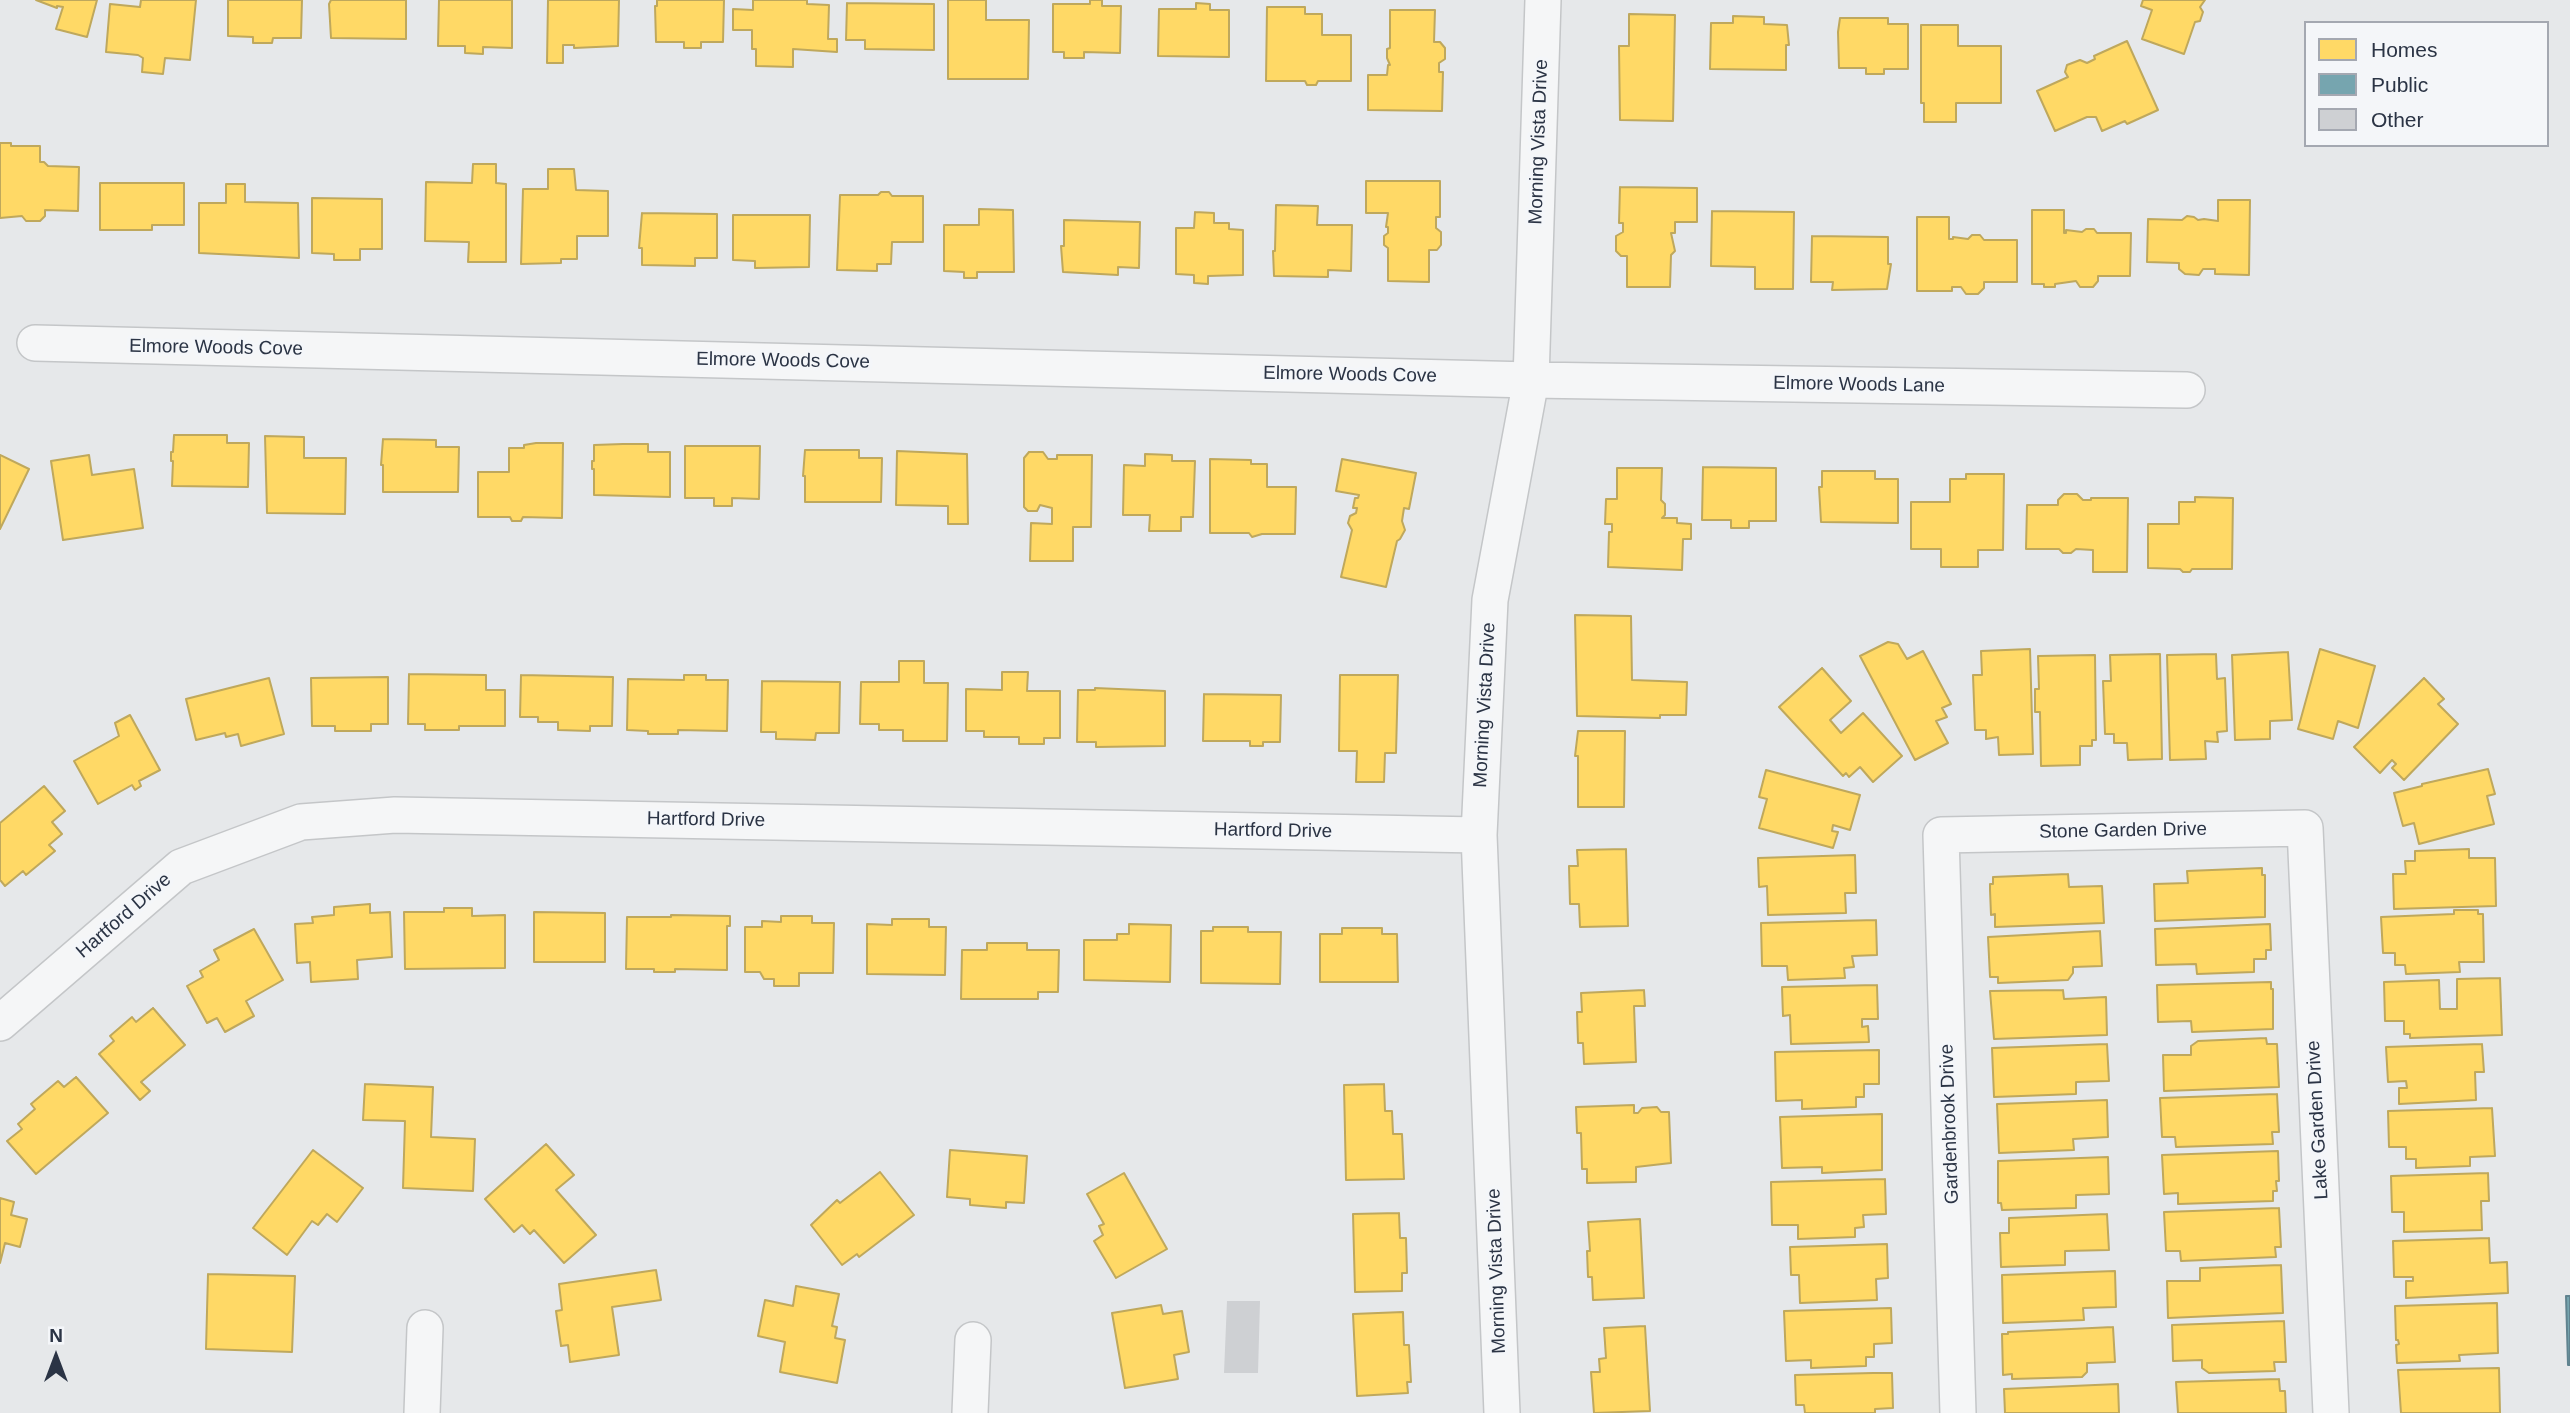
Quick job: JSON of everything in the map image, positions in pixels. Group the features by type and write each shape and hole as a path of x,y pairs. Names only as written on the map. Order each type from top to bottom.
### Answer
{"street":[{"name":"Morning Vista Drive","path":"1502,1413 1479,835 1490,600 1531,380 1543,0"},
{"name":"Elmore Woods Cove","path":"35,343 1531,380"},
{"name":"Elmore Woods Lane","path":"1531,380 2187,390"},
{"name":"Hartford Drive","path":"0,1023 181,867 301,822 395,815 1479,835"},
{"name":"Stone Garden Drive","path":"1941,835 2305,828"},
{"name":"Lake Garden Drive","path":"2305,828 2330,1413"},
{"name":"Gardenbrook Drive","path":"1941,835 1958,1413"},
{"path":"422,1413 425,1328"},
{"path":"970,1413 973,1340"}],"building: Homes":[{"path":"36,0 97,0 87,37 56,29 63,7 57,8"},
{"path":"141,0 196,0 190,60 165,58 163,74 142,72 143,58 138,55 106,52 110,4 140,7"},
{"path":"228,0 302,0 301,38 273,38 272,43 253,43 253,37 228,36"},
{"path":"331,0 406,0 406,39 331,38"},
{"path":"439,0 512,0 512,48 483,47 483,54 465,53 465,46 438,46"},
{"path":"548,0 619,0 618,46 574,48 574,45 563,45 563,63 547,63"},
{"path":"657,0 724,0 723,42 701,42 701,48 684,48 684,42 656,42"},
{"path":"753,0 807,0 807,4 829,5 828,39 837,39 837,52 793,49 793,67 756,66 752,30 733,30 733,9 753,10"},
{"path":"948,0 986,0 986,20 1029,20 1028,79 948,79"},
{"path":"1090,0 1102,0 1102,6 1121,6 1120,53 1084,52 1084,58 1064,58 1064,52 1053,52 1053,4 1090,4"},
{"path":"2143,0 2205,0 2200,7 2203,12 2200,21 2195,22 2184,54 2142,39 2152,10 2141,6"},
{"path":"847,3 934,4 934,50 865,49 865,40 846,40"},
{"path":"1196,3 1210,4 1210,10 1229,10 1229,57 1158,56 1159,9 1196,9"},
{"path":"1267,7 1305,7 1305,14 1322,14 1322,35 1351,35 1351,81 1318,81 1316,85 1307,85 1305,81 1266,81"},
{"path":"1390,10 1435,10 1434,42 1440,42 1445,48 1445,59 1439,63 1439,72 1443,72 1442,111 1368,110 1368,75 1387,75 1390,65 1387,49 1390,48"},
{"path":"1629,14 1675,15 1673,121 1620,120 1619,46 1629,46"},
{"path":"1733,16 1764,17 1764,24 1787,25 1789,45 1786,45 1786,70 1710,69 1711,23 1733,23"},
{"path":"1840,18 1888,18 1888,24 1908,24 1908,69 1884,69 1884,74 1866,74 1866,68 1839,68"},
{"path":"1921,25 1958,25 1958,46 2001,46 2001,103 1956,103 1956,122 1924,122 1924,103 1921,103"},
{"path":"2127,41 2158,110 2127,124 2125,121 2102,131 2096,117 2087,117 2055,131 2037,91 2068,77 2065,72 2067,65 2080,60 2087,63 2095,59 2094,56"},
{"path":"0,143 11,143 11,146 40,146 40,162 48,166 79,167 78,211 45,210 45,216 40,221 26,221 22,216 0,218"},
{"path":"473,164 496,164 496,183 506,184 506,262 468,262 469,242 425,241 426,182 472,183"},
{"path":"548,169 574,169 576,190 608,191 608,236 577,236 577,259 561,259 561,263 521,264 523,189 548,189"},
{"path":"1366,181 1440,181 1440,217 1436,217 1436,228 1441,232 1441,245 1437,250 1429,250 1429,282 1388,281 1388,248 1384,245 1384,236 1388,233 1388,213 1366,213"},
{"path":"100,183 184,183 184,225 152,225 152,230 100,230"},
{"path":"226,184 245,184 245,202 298,203 299,258 199,253 199,203 226,203"},
{"path":"1620,187 1697,188 1697,222 1675,222 1675,233 1671,233 1675,251 1671,255 1670,287 1627,287 1627,256 1621,256 1616,251 1616,236 1623,232 1623,223 1619,223"},
{"path":"881,192 889,192 892,196 923,196 923,242 892,242 891,264 877,264 877,271 837,270 840,195 878,195"},
{"path":"312,198 382,199 382,249 360,249 360,260 334,260 334,254 312,253"},
{"path":"2218,200 2250,200 2249,275 2215,274 2215,269 2203,269 2199,275 2185,274 2179,269 2179,263 2147,262 2148,219 2182,220 2187,216 2198,220 2218,221"},
{"path":"1276,205 1318,206 1317,225 1352,225 1351,271 1328,270 1328,277 1274,276"},
{"path":"979,209 1013,210 1014,272 977,272 977,278 964,278 964,272 944,271 944,225 979,225"},
{"path":"2032,210 2064,210 2064,233 2066,230 2082,232 2094,229 2097,233 2131,233 2130,276 2098,276 2093,287 2080,287 2076,281 2055,284 2055,287 2032,284"},
{"path":"1712,211 1794,212 1793,289 1755,289 1755,267 1711,266"},
{"path":"1195,212 1214,213 1214,223 1229,223 1229,229 1243,230 1243,275 1208,276 1208,284 1194,283 1194,275 1176,274 1176,228 1194,228"},
{"path":"642,213 717,214 717,258 695,258 695,266 642,265 642,248 639,248"},
{"path":"733,215 810,215 809,267 755,268 755,261 733,260"},
{"path":"1917,217 1949,217 1949,239 1968,239 1972,235 1980,235 1984,240 2017,240 2017,282 1984,282 1984,288 1978,294 1966,294 1961,287 1952,287 1952,291 1917,291"},
{"path":"1064,220 1140,222 1139,268 1118,267 1118,275 1063,272 1061,246 1064,246"},
{"path":"1812,236 1888,237 1888,264 1891,264 1887,289 1832,290 1833,282 1811,282"},
{"path":"174,435 227,435 227,443 249,443 248,487 172,486 171,452"},
{"path":"265,436 304,437 304,458 346,458 345,514 267,513"},
{"path":"383,439 436,440 436,447 459,447 458,492 383,492"},
{"path":"563,443 562,518 523,517 521,521 512,521 510,517 478,517 478,472 509,472 509,448 524,448 524,445"},
{"path":"648,444 648,452 670,452 670,497 594,495 594,445"},
{"path":"685,446 760,446 759,499 732,498 732,506 714,506 714,498 685,498"},
{"path":"805,450 859,450 859,458 882,458 881,502 805,502"},
{"path":"897,451 967,454 968,524 948,524 948,506 896,505"},
{"path":"1029,452 1043,452 1048,459 1057,459 1057,455 1092,455 1091,527 1073,527 1073,561 1030,561 1031,523 1052,524 1052,508 1040,505 1037,511 1028,511 1024,507 1024,458"},
{"path":"1145,454 1172,455 1172,461 1195,461 1193,517 1181,517 1181,531 1149,531 1150,515 1123,515 1124,465 1145,466"},
{"path":"0,455 29,469 0,529"},
{"path":"89,455 92,475 134,469 143,528 63,540 51,461"},
{"path":"1210,459 1251,460 1251,464 1267,464 1267,487 1296,487 1295,534 1262,534 1252,537 1249,533 1210,533"},
{"path":"1342,459 1416,473 1409,509 1404,508 1402,521 1405,530 1397,541 1386,587 1341,577 1352,530 1348,523 1350,516 1356,513 1357,508 1353,508 1355,498 1359,495 1336,491"},
{"path":"1703,467 1776,468 1776,521 1749,521 1749,528 1731,528 1731,520 1702,520"},
{"path":"1617,468 1662,468 1661,500 1665,504 1665,515 1662,518 1677,518 1677,523 1691,524 1691,539 1683,539 1682,570 1608,567 1609,532 1612,532 1612,524 1605,524 1606,499 1617,499"},
{"path":"1822,471 1875,471 1875,479 1898,479 1898,523 1821,522 1819,487 1822,487"},
{"path":"1966,474 2004,474 2003,550 1978,550 1978,567 1941,567 1941,549 1911,549 1911,502 1950,502 1950,479 1966,479"},
{"path":"2064,494 2077,494 2083,500 2128,498 2127,572 2093,572 2093,550 2076,549 2071,553 2063,553 2059,549 2026,549 2027,505 2058,505 2058,500"},
{"path":"2195,497 2233,498 2232,569 2192,569 2190,572 2183,572 2180,569 2148,568 2148,524 2179,524 2179,502 2195,502"},
{"path":"1575,615 1631,616 1632,680 1687,682 1686,715 1660,715 1660,718 1577,716"},
{"path":"1888,642 1898,644 1907,659 1923,651 1951,704 1942,708 1947,717 1936,721 1948,743 1915,760 1860,656"},
{"path":"2030,649 2033,754 1999,755 1998,737 1986,739 1986,730 1975,730 1973,675 1982,675 1981,651"},
{"path":"2320,649 2375,666 2358,728 2338,721 2333,739 2298,729"},
{"path":"2288,652 2292,720 2270,721 2270,739 2235,740 2232,655"},
{"path":"2160,654 2162,759 2128,760 2127,743 2114,743 2114,734 2105,734 2103,681 2111,681 2110,655"},
{"path":"2216,654 2217,679 2225,678 2227,731 2217,732 2218,742 2205,741 2206,759 2170,760 2167,655"},
{"path":"2095,655 2096,740 2092,740 2092,746 2080,746 2080,765 2041,766 2040,712 2035,712 2035,689 2039,689 2038,656"},
{"path":"899,661 924,661 924,683 948,683 947,741 903,741 903,730 879,730 879,724 860,724 861,682 899,682"},
{"path":"1822,668 1851,701 1830,720 1841,733 1863,713 1902,756 1873,782 1860,767 1849,777 1846,773 1843,776 1779,707"},
{"path":"1002,672 1028,672 1027,691 1060,691 1060,738 1044,738 1044,744 1019,744 1019,737 984,737 984,731 966,731 966,689 1002,690"},
{"path":"409,674 486,675 486,690 505,690 505,726 459,726 459,730 425,730 425,724 408,724"},
{"path":"521,675 613,677 612,726 590,726 590,731 558,730 558,722 538,722 538,717 520,717"},
{"path":"684,675 706,675 706,680 728,680 727,731 678,730 678,734 648,734 648,731 627,730 628,679 684,680"},
{"path":"1340,675 1398,675 1396,753 1385,753 1384,782 1356,782 1357,751 1339,751"},
{"path":"388,677 388,724 371,724 371,731 335,731 335,726 312,726 311,678"},
{"path":"269,678 284,734 241,746 238,734 226,737 225,733 196,740 186,699"},
{"path":"2424,678 2444,699 2438,704 2458,724 2404,780 2392,768 2396,764 2392,760 2380,773 2354,747"},
{"path":"762,681 840,682 839,733 816,733 815,740 776,739 776,732 761,732"},
{"path":"1095,688 1165,691 1165,746 1096,747 1096,742 1077,742 1078,690"},
{"path":"1204,694 1281,695 1280,742 1263,742 1263,746 1250,746 1250,741 1203,741"},
{"path":"130,715 160,770 139,781 141,786 135,790 132,785 98,804 74,761 119,736 115,723"},
{"path":"1578,731 1625,731 1624,807 1578,807 1578,756 1575,756"},
{"path":"2488,769 2495,794 2487,796 2494,824 2419,844 2414,823 2403,826 2394,793"},
{"path":"1766,770 1860,795 1850,830 1833,825 1832,831 1838,832 1833,848 1759,828 1767,799 1759,797"},
{"path":"44,786 65,811 52,822 62,834 49,845 55,851 26,875 23,871 5,886 0,880 0,823"},
{"path":"1626,849 1628,926 1580,927 1579,904 1570,904 1569,866 1578,866 1577,850"},
{"path":"2469,849 2469,858 2495,858 2496,906 2394,909 2393,874 2406,874 2405,861 2415,861 2415,851"},
{"path":"1855,855 1856,893 1845,893 1846,913 1768,915 1767,886 1759,887 1758,858"},
{"path":"2262,868 2262,875 2265,875 2265,917 2155,921 2154,884 2188,883 2187,871"},
{"path":"2068,874 2069,887 2102,886 2104,923 1995,927 1995,914 1991,915 1990,890 1993,877"},
{"path":"370,904 370,913 390,912 392,957 357,960 358,979 311,982 310,962 297,963 295,924 313,923 312,917 334,915 334,907"},
{"path":"444,908 472,908 472,916 505,915 505,968 405,969 404,912 444,912"},
{"path":"2454,910 2478,910 2478,914 2483,914 2484,962 2459,962 2460,972 2406,974 2405,965 2395,965 2395,953 2383,953 2381,917 2454,914"},
{"path":"534,912 605,913 605,962 534,962"},
{"path":"730,916 730,926 727,926 727,970 675,969 675,972 654,972 654,969 626,969 627,917"},
{"path":"781,916 812,916 812,923 834,923 833,973 799,973 799,986 774,986 774,979 764,979 760,972 745,972 745,927 762,927 762,921 781,922"},
{"path":"892,919 929,919 929,927 946,927 945,975 867,974 867,924 892,925"},
{"path":"1876,920 1877,955 1852,956 1854,967 1844,968 1845,978 1788,980 1787,966 1762,966 1761,923"},
{"path":"1129,924 1171,925 1170,982 1084,980 1084,940 1117,940 1117,934 1129,934"},
{"path":"2270,924 2271,950 2266,950 2266,959 2254,959 2254,972 2197,974 2196,964 2156,965 2155,929"},
{"path":"1213,927 1248,927 1248,932 1281,932 1280,984 1201,983 1201,931 1213,931"},
{"path":"1342,928 1382,928 1382,934 1397,934 1398,982 1320,982 1320,934 1342,934"},
{"path":"254,929 283,980 246,1001 254,1016 225,1032 217,1018 207,1023 187,986 203,977 200,971 219,960 214,950"},
{"path":"2100,931 2102,966 2073,967 2073,973 2068,980 1998,983 1998,977 1990,977 1988,937"},
{"path":"987,943 1027,943 1027,950 1059,950 1058,992 1038,992 1038,999 961,999 962,950 987,950"},
{"path":"2500,978 2502,1035 2410,1038 2410,1034 2404,1034 2404,1021 2385,1021 2384,982 2439,980 2440,1009 2457,1009 2457,979"},
{"path":"2271,982 2273,1029 2192,1032 2191,1021 2158,1022 2157,985"},
{"path":"1877,985 1878,1019 1862,1019 1862,1027 1868,1026 1869,1042 1791,1044 1790,1015 1783,1016 1782,987"},
{"path":"1644,990 1645,1006 1634,1006 1636,1062 1584,1064 1583,1043 1578,1043 1577,1012 1582,1012 1581,993"},
{"path":"2063,990 2064,999 2106,997 2107,1035 1994,1039 1990,991"},
{"path":"153,1008 185,1045 141,1082 150,1091 140,1100 99,1054 114,1041 110,1036 132,1017 136,1022"},
{"path":"2266,1038 2267,1044 2277,1044 2279,1087 2164,1091 2163,1055 2191,1055 2191,1046 2198,1041"},
{"path":"2107,1044 2109,1081 2076,1082 2076,1094 1994,1097 1992,1048"},
{"path":"2482,1044 2484,1072 2475,1072 2476,1100 2399,1104 2399,1088 2407,1088 2406,1081 2388,1082 2386,1047"},
{"path":"1879,1050 1879,1084 1864,1084 1864,1097 1856,1097 1856,1107 1802,1109 1802,1100 1776,1101 1775,1052"},
{"path":"76,1077 108,1113 36,1174 7,1141 22,1129 18,1124 35,1109 31,1104 58,1081 64,1087"},
{"path":"365,1084 433,1087 431,1137 475,1139 473,1191 403,1188 405,1121 363,1120"},
{"path":"1384,1084 1385,1111 1392,1111 1393,1134 1402,1134 1404,1179 1346,1180 1344,1085"},
{"path":"2277,1094 2279,1132 2272,1132 2273,1144 2176,1147 2175,1137 2162,1137 2160,1098"},
{"path":"2107,1100 2108,1137 2073,1139 2074,1150 1999,1153 1997,1104"},
{"path":"1634,1105 1634,1113 1638,1113 1642,1108 1657,1107 1661,1112 1669,1112 1671,1163 1636,1167 1636,1182 1587,1183 1587,1169 1582,1169 1581,1133 1577,1133 1576,1107"},
{"path":"2492,1108 2495,1156 2470,1157 2470,1166 2416,1168 2416,1159 2406,1159 2406,1147 2389,1147 2388,1111"},
{"path":"1882,1114 1882,1170 1822,1173 1822,1167 1782,1168 1780,1117"},
{"path":"546,1144 574,1175 556,1190 596,1235 564,1263 534,1230 530,1234 522,1225 514,1232 485,1199"},
{"path":"313,1150 363,1188 337,1222 327,1214 318,1225 312,1221 287,1255 253,1228"},
{"path":"950,1150 1027,1156 1024,1203 1006,1202 1006,1208 970,1205 970,1199 947,1197"},
{"path":"2278,1151 2279,1181 2276,1181 2277,1191 2273,1191 2273,1201 2178,1204 2178,1193 2164,1194 2162,1155"},
{"path":"2108,1157 2109,1194 2076,1195 2076,1208 2002,1210 2001,1203 1998,1203 1998,1161"},
{"path":"880,1172 914,1215 859,1257 857,1254 842,1265 811,1225 837,1200 840,1203"},
{"path":"1124,1173 1167,1249 1116,1278 1094,1241 1103,1235 1099,1226 1104,1224 1087,1194"},
{"path":"2488,1173 2489,1201 2481,1201 2482,1230 2404,1232 2404,1212 2392,1212 2391,1176"},
{"path":"1885,1179 1886,1214 1863,1215 1864,1227 1855,1228 1855,1237 1798,1239 1798,1225 1772,1225 1771,1182"},
{"path":"0,1198 14,1202 11,1215 27,1219 20,1247 5,1243 0,1263"},
{"path":"2279,1208 2281,1247 2275,1247 2276,1257 2181,1261 2180,1251 2166,1251 2164,1212"},
{"path":"1399,1213 1400,1238 1406,1238 1407,1273 1402,1273 1402,1291 1355,1292 1353,1214"},
{"path":"2107,1214 2109,1250 2065,1251 2065,1265 2001,1267 2000,1233 2009,1233 2009,1218"},
{"path":"1640,1219 1644,1298 1593,1300 1592,1277 1588,1277 1588,1222"},
{"path":"2489,1238 2490,1263 2507,1262 2508,1293 2406,1298 2406,1281 2413,1281 2413,1277 2394,1277 2393,1241"},
{"path":"1887,1244 1888,1278 1876,1279 1877,1300 1800,1303 1799,1275 1791,1275 1790,1247"},
{"path":"2281,1265 2283,1313 2168,1318 2167,1281 2200,1281 2200,1268"},
{"path":"656,1270 661,1300 612,1307 619,1355 570,1362 568,1345 561,1346 556,1311 562,1310 559,1284"},
{"path":"2115,1271 2116,1307 2083,1308 2084,1320 2003,1323 2002,1275"},
{"path":"208,1274 295,1276 292,1352 206,1349"},
{"path":"796,1286 839,1294 832,1326 837,1327 835,1338 845,1340 837,1383 780,1372 785,1342 758,1336 765,1300 793,1306"},
{"path":"2497,1303 2498,1353 2459,1355 2460,1361 2397,1363 2396,1345 2399,1344 2396,1340 2395,1306"},
{"path":"1161,1305 1163,1314 1182,1311 1189,1352 1174,1355 1178,1379 1125,1388 1112,1313"},
{"path":"1891,1308 1892,1343 1874,1344 1874,1357 1866,1357 1866,1366 1811,1368 1811,1360 1786,1361 1784,1311"},
{"path":"1403,1312 1404,1345 1409,1345 1411,1382 1407,1382 1408,1393 1357,1396 1353,1314"},
{"path":"2284,1321 2286,1362 2274,1362 2275,1371 2209,1373 2202,1368 2202,1360 2173,1361 2172,1325"},
{"path":"1645,1326 1650,1411 1594,1413 1591,1372 1600,1372 1599,1359 1606,1358 1604,1328"},
{"path":"2113,1327 2115,1362 2087,1363 2087,1372 2082,1377 2012,1379 2012,1374 2003,1375 2002,1334"},
{"path":"2499,1368 2500,1413 2401,1413 2398,1370"},
{"path":"1892,1373 1893,1408 1875,1409 1875,1413 1805,1413 1804,1405 1796,1405 1795,1375"},
{"path":"2279,1379 2280,1391 2285,1391 2286,1413 2178,1413 2176,1382"},
{"path":"2118,1384 2119,1413 2005,1413 2004,1389"}],"building: Public":[{"path":"2566,1296 2570,1296 2570,1365 2568,1365"}],"building: Other":[{"path":"1227,1301 1260,1301 1258,1373 1224,1373"}]}
